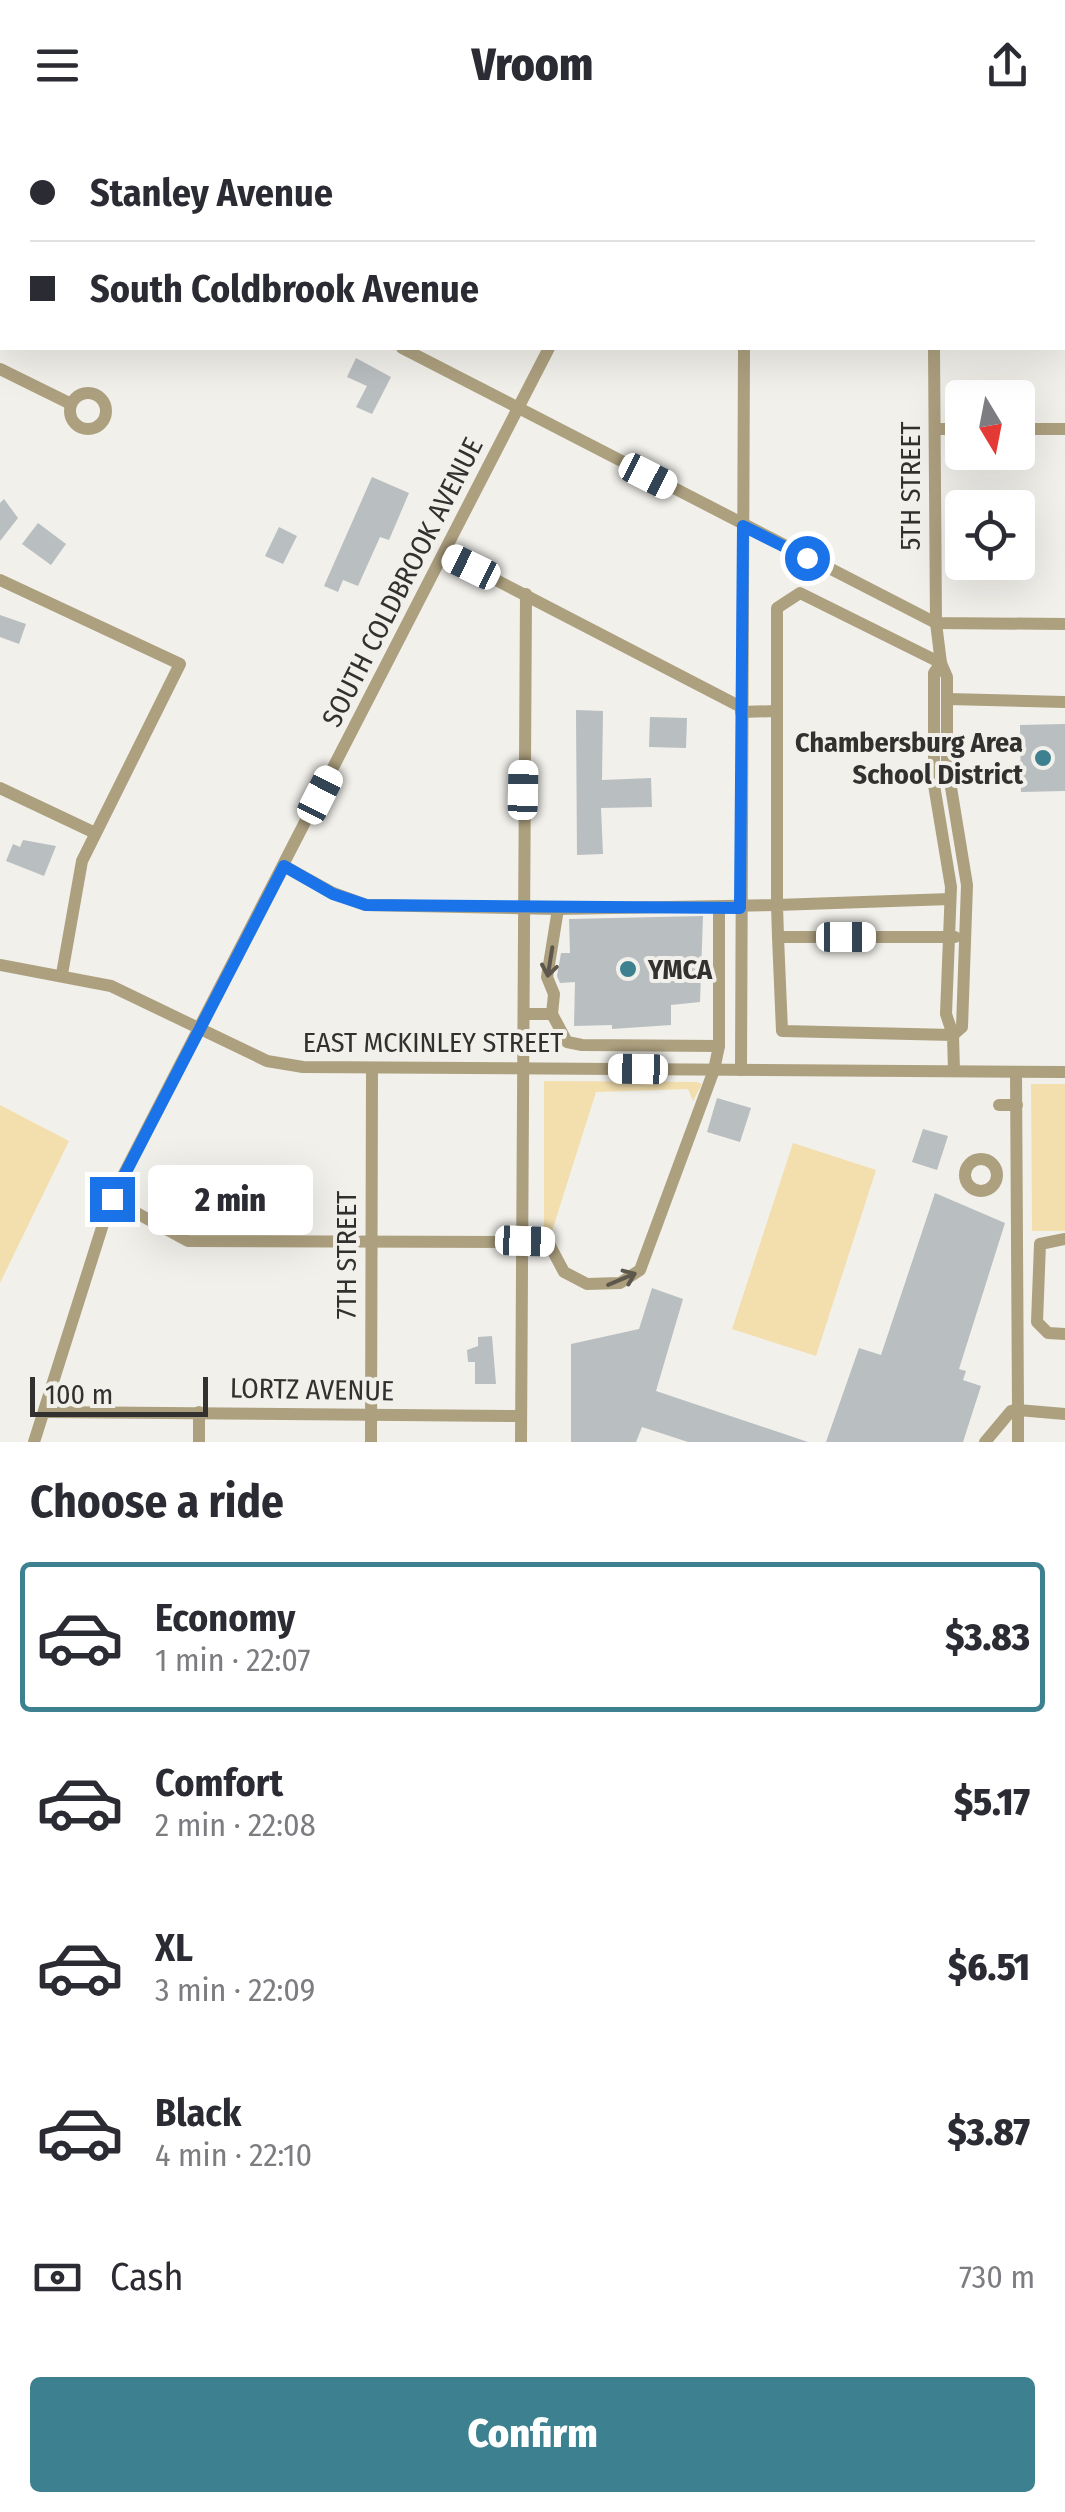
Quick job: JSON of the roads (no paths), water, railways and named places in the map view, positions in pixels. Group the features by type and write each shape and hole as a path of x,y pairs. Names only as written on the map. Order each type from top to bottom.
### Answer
{"street":[{"path":"406,350 936,623 1065,624"},
{"name":"SOUTH COLDBROOK AVENUE","path":"34,1442 112,1199 548,350"},
{"path":"741,1070 744,350"},
{"name":"5TH STREET","path":"934,350 936,623 948,700 949,789 966,865 955,937"},
{"path":"0,369 71,404"},
{"path":"934,429 945,429"},
{"path":"1035,429 1065,429"},
{"path":"444,553 741,710 776,711"},
{"path":"0,580 180,664 94,832 74,893 62,974"},
{"path":"521,1442 526,594"},
{"path":"954,1036 782,1031 777,905 777,608 792,594 824,603 942,663 934,673 934,785 950,866 962,1027 954,1036 954,1071"},
{"path":"948,700 1065,702"},
{"path":"0,788 94,832"},
{"path":"950,866 966,865"},
{"path":"284,866 333,894 366,905 740,908 950,899"},
{"path":"112,1199 188,1241 548,1242 556,1263 580,1282 612,1284 640,1270 714,1070 719,1046 719,907"},
{"path":"558,909 547,977 554,994 552,1014 567,1042 719,1046"},
{"path":"778,937 955,937"},
{"name":"EAST MCKINLEY STREET","path":"0,965 111,986 284,1065 1065,1072"},
{"path":"524,1014 552,1014"},
{"name":"7TH STREET","path":"371,1442 372,1068"},
{"path":"1016,1072 1024,1411 1018,1442"},
{"path":"999,1105 1017,1105"},
{"path":"980,1152 998,1176 988,1190 968,1186 966,1170 980,1152"},
{"path":"998,1176 1018,1175"},
{"path":"1065,1238 1040,1244 1036,1322 1048,1333 1065,1334"},
{"path":"986,1442 1011,1411 1065,1414"},
{"name":"LORTZ AVENUE","path":"44,1412 520,1416"},
{"path":"199,1412 199,1442"}],"place":[{"name":"Chambersburg Area School District","path":"1043,758"},
{"name":"YMCA","path":"628,969"}]}
